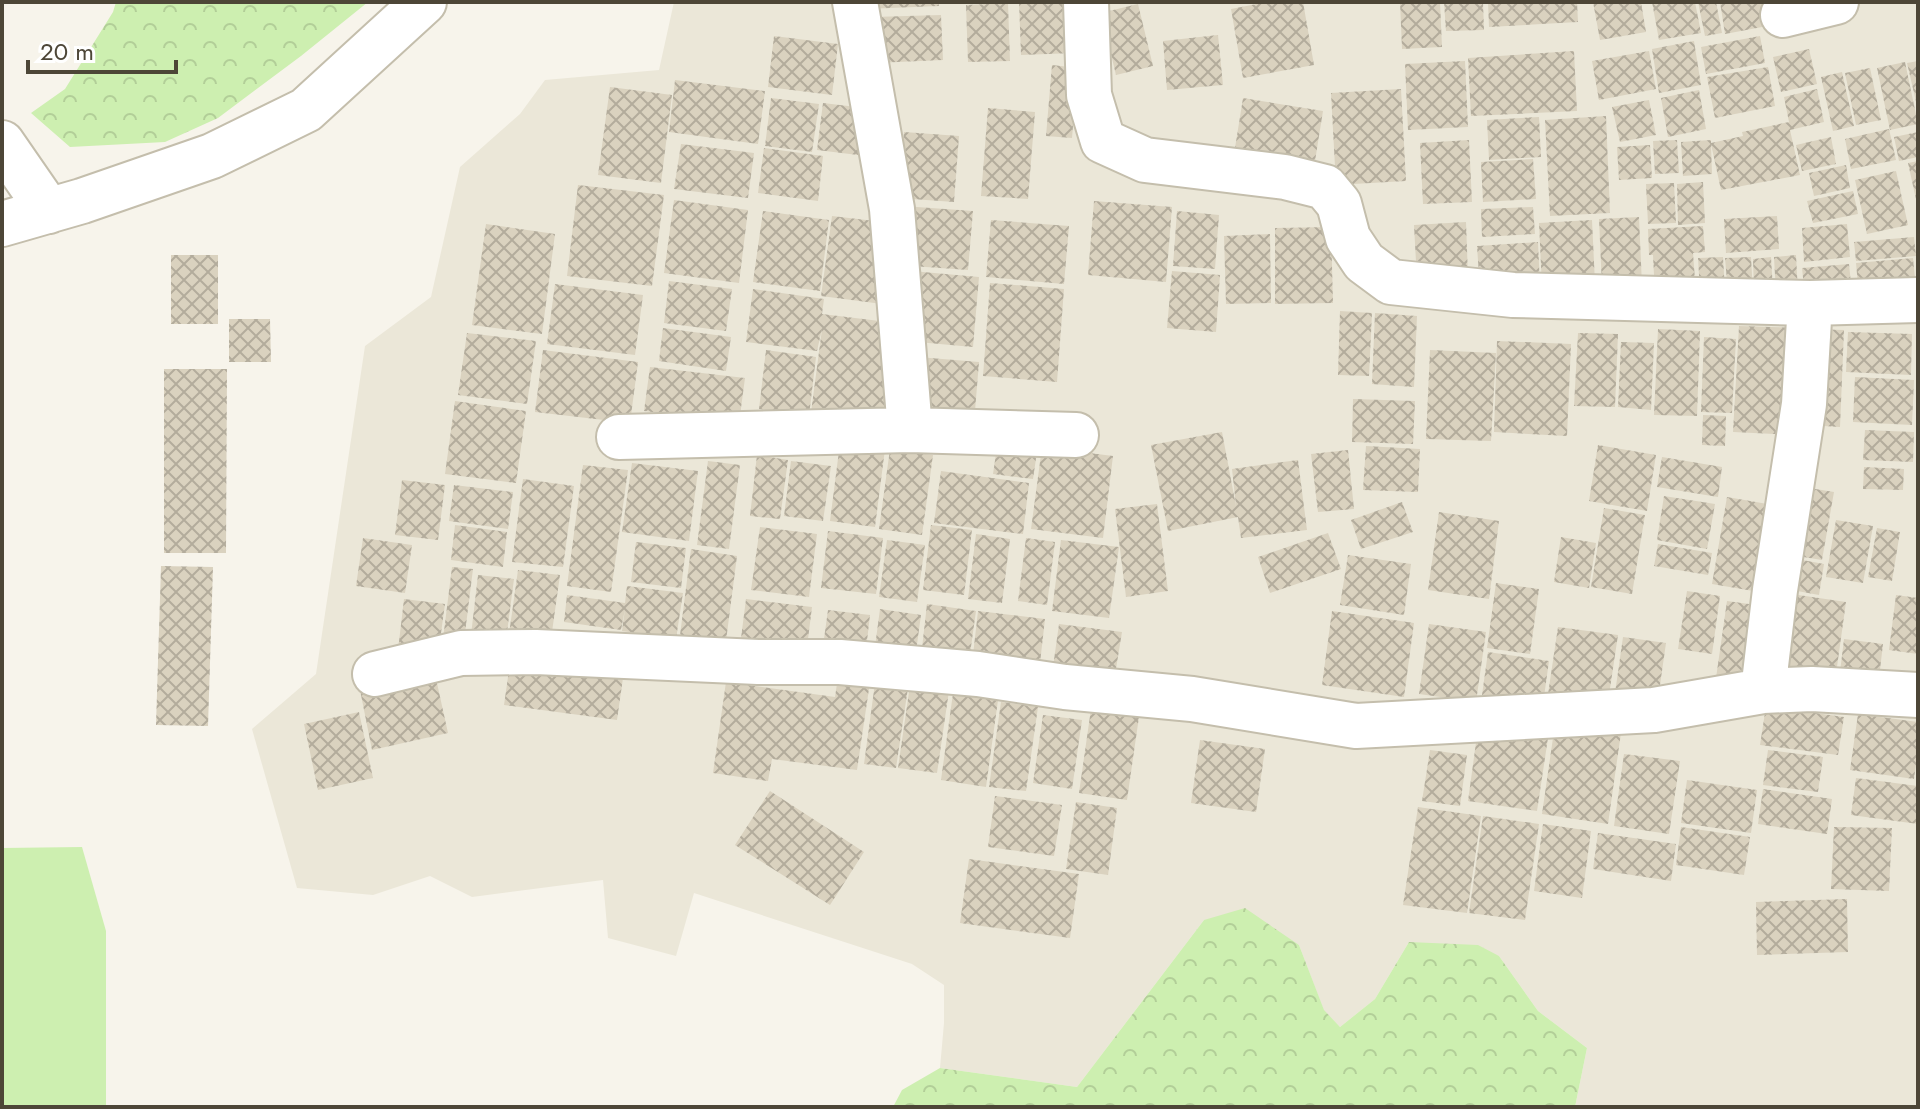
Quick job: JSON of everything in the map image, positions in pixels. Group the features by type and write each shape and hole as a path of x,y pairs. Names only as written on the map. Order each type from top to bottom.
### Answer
{"street":[{"path":"2,224 212,156 306,110 424,2"},
{"path":"855,2 892,209 910,430"},
{"path":"1086,2 1089,95 1103,141 1145,160 1285,177 1325,187 1339,204 1348,238 1364,262 1391,282 1513,295 1810,303 1918,300"},
{"path":"1783,15 1836,2"},
{"path":"2,143 49,211"},
{"path":"1763,691 1775,590 1804,404 1810,303"},
{"path":"619,437 910,430 1076,435"},
{"path":"375,674 461,653 536,652 758,662 840,662 978,674 1065,687 1192,699 1356,726 1654,710 1763,691 1812,689 1918,695"}],"shaded area":[{"path":"674,2 1918,2 1918,1107 1575,1107 1587,1048 1538,1011 1499,956 1409,942 1375,999 1340,1027 1324,1011 1299,945 1204,920 1077,1087 940,1068 944,985 912,964 694,893 676,956 608,938 603,880 472,897 430,876 373,895 297,888 252,729 316,674 365,346 431,297 460,167 520,114 545,80 659,70"}],"green space":[{"path":"116,2 368,2 218,118 165,142 70,147 31,113 65,89 113,12"},
{"path":"82,847 106,931 106,1107 2,1107 2,848"},
{"path":"1245,908 1299,945 1324,1010 1340,1027 1375,999 1409,942 1478,945 1499,956 1538,1011 1587,1048 1575,1107 893,1107 902,1090 940,1068 1077,1087 1204,920"}],"building":[{"path":"865,2 938,2 939,6 865,9"},
{"path":"1019,2 1073,2 1075,53 1021,55"},
{"path":"1267,2 1303,2 1314,65 1243,78 1231,9"},
{"path":"1400,2 1440,2 1442,47 1402,49"},
{"path":"1444,2 1483,2 1484,30 1446,31"},
{"path":"1488,2 1577,2 1578,22 1489,27"},
{"path":"1593,2 1641,2 1646,32 1600,40"},
{"path":"1652,2 1695,2 1701,33 1659,40"},
{"path":"1698,2 1716,2 1722,33 1705,36"},
{"path":"1720,2 1775,2 1778,24 1725,34"},
{"path":"1008,3 1010,61 968,62 966,5"},
{"path":"1138,4 1153,66 1116,75 1101,13"},
{"path":"941,15 943,60 875,63 873,17"},
{"path":"1218,35 1223,85 1167,90 1163,41"},
{"path":"774,36 838,44 832,95 768,87"},
{"path":"1760,36 1765,63 1706,74 1701,47"},
{"path":"1694,41 1701,85 1659,93 1652,49"},
{"path":"1809,49 1817,84 1781,92 1773,57"},
{"path":"1574,51 1577,111 1471,116 1468,58"},
{"path":"1649,51 1656,89 1599,100 1592,61"},
{"path":"1465,61 1468,127 1408,130 1405,64"},
{"path":"1918,61 1918,105 1917,106 1907,63"},
{"path":"1905,62 1918,124 1890,130 1877,68"},
{"path":"1052,65 1078,68 1072,138 1046,136"},
{"path":"1768,67 1775,106 1715,118 1707,77"},
{"path":"1870,68 1881,120 1856,125 1845,73"},
{"path":"1842,72 1854,126 1833,131 1821,77"},
{"path":"675,80 765,91 758,144 669,132"},
{"path":"610,87 672,95 661,183 598,175"},
{"path":"1401,89 1406,181 1336,185 1331,93"},
{"path":"1817,89 1824,122 1790,130 1800,175 1721,190 1711,144 1712,174 1683,176 1681,142 1711,140 1711,143 1743,136 1742,132 1789,122 1784,97"},
{"path":"1699,90 1706,129 1668,137 1661,98"},
{"path":"771,98 819,104 812,152 765,146"},
{"path":"1243,98 1323,111 1315,161 1235,148"},
{"path":"1649,100 1656,135 1620,142 1612,107"},
{"path":"823,103 865,108 858,155 817,150"},
{"path":"988,108 1035,112 1028,199 981,196"},
{"path":"1606,116 1610,213 1550,216 1545,120"},
{"path":"1539,117 1541,157 1489,160 1487,120"},
{"path":"1889,129 1896,160 1851,169 1845,139"},
{"path":"904,132 959,136 954,202 898,198"},
{"path":"1918,132 1918,157 1899,161 1894,137"},
{"path":"1831,137 1836,164 1802,171 1796,145"},
{"path":"1469,140 1472,202 1423,204 1420,143"},
{"path":"1677,140 1679,173 1655,174 1653,141"},
{"path":"681,144 754,153 748,198 674,189"},
{"path":"1650,145 1652,178 1619,180 1617,147"},
{"path":"764,148 823,156 818,201 758,193"},
{"path":"1533,159 1536,199 1483,202 1481,162"},
{"path":"1918,161 1918,204 1917,204 1908,163"},
{"path":"1846,165 1850,188 1814,196 1809,173"},
{"path":"1896,171 1908,225 1867,234 1855,180"},
{"path":"1703,182 1705,223 1678,225 1677,184"},
{"path":"1674,183 1676,223 1648,224 1646,184"},
{"path":"578,185 664,195 652,286 567,276"},
{"path":"1853,191 1858,214 1813,223 1807,201"},
{"path":"674,200 748,210 739,283 664,273"},
{"path":"1094,201 1172,207 1166,282 1088,275"},
{"path":"903,206 973,211 968,270 898,265"},
{"path":"1533,207 1535,234 1482,237 1481,209"},
{"path":"763,211 829,220 820,291 753,282"},
{"path":"1177,211 1219,215 1215,269 1173,266"},
{"path":"832,216 892,223 882,304 821,296"},
{"path":"1777,216 1779,249 1726,253 1724,219"},
{"path":"1639,217 1642,285 1602,287 1599,219"},
{"path":"991,220 1069,226 1064,284 986,277"},
{"path":"1592,220 1595,283 1542,287 1539,223"},
{"path":"1466,222 1468,277 1417,280 1414,225"},
{"path":"486,224 555,234 542,334 472,325"},
{"path":"1847,224 1850,257 1804,262 1802,228"},
{"path":"1703,226 1705,252 1693,253 1696,293 1655,296 1648,229"},
{"path":"1331,227 1333,303 1275,304 1275,228"},
{"path":"1270,234 1271,303 1226,304 1224,236"},
{"path":"1914,237 1916,256 1856,261 1854,242"},
{"path":"1538,242 1540,287 1480,290 1477,246"},
{"path":"171,255 218,255 218,324 171,324"},
{"path":"1796,255 1798,293 1776,294 1774,257"},
{"path":"1723,257 1725,291 1700,292 1698,258"},
{"path":"1751,257 1753,293 1728,293 1725,258"},
{"path":"1771,257 1773,290 1754,291 1753,259"},
{"path":"1913,258 1916,290 1859,296 1856,263"},
{"path":"1849,264 1852,293 1805,297 1802,268"},
{"path":"912,271 979,277 973,347 906,341"},
{"path":"1172,271 1220,275 1216,332 1167,328"},
{"path":"669,281 732,289 726,331 664,323"},
{"path":"990,283 1064,289 1057,382 983,376"},
{"path":"555,284 643,295 635,355 547,344"},
{"path":"753,289 824,299 822,314 896,323 882,430 810,420 822,329 817,351 746,342"},
{"path":"1340,311 1372,313 1369,376 1338,375"},
{"path":"1375,313 1417,316 1414,387 1372,384"},
{"path":"229,319 270,319 271,362 229,362"},
{"path":"1739,326 1803,328 1798,435 1733,432"},
{"path":"663,328 731,337 726,371 659,361"},
{"path":"1658,329 1700,331 1697,416 1654,415"},
{"path":"1811,329 1844,330 1840,427 1807,425"},
{"path":"1848,332 1912,334 1911,375 1846,372"},
{"path":"467,333 536,341 527,404 458,395"},
{"path":"1578,333 1618,334 1615,407 1574,406"},
{"path":"1704,337 1736,339 1732,413 1701,412"},
{"path":"1497,341 1571,344 1567,436 1494,432"},
{"path":"1621,342 1654,343 1651,410 1618,407"},
{"path":"543,350 638,362 630,423 535,412"},
{"path":"766,350 816,357 809,416 759,409"},
{"path":"1430,350 1496,353 1491,441 1426,439"},
{"path":"918,357 979,362 974,423 912,419"},
{"path":"650,367 745,378 739,423 644,411"},
{"path":"164,369 227,369 226,553 164,553"},
{"path":"1855,377 1914,380 1912,425 1853,422"},
{"path":"1353,399 1415,401 1413,444 1352,442"},
{"path":"455,401 526,411 516,483 445,474"},
{"path":"1703,415 1726,416 1725,446 1702,445"},
{"path":"1865,430 1914,432 1913,462 1863,460"},
{"path":"1222,432 1236,506 1232,469 1298,460 1307,530 1241,538 1238,517 1168,531 1151,445"},
{"path":"998,440 1038,445 1033,479 993,474"},
{"path":"840,443 885,449 875,527 830,521"},
{"path":"1598,445 1656,455 1647,511 1589,501"},
{"path":"1366,446 1420,449 1418,492 1363,490"},
{"path":"1042,447 1113,456 1103,538 1031,529"},
{"path":"890,449 933,455 922,535 879,529"},
{"path":"1348,450 1354,509 1318,512 1311,454"},
{"path":"757,455 788,460 780,519 750,516"},
{"path":"1662,457 1722,467 1718,497 1657,487"},
{"path":"708,461 740,465 729,549 697,545"},
{"path":"791,461 831,466 823,521 784,516"},
{"path":"632,463 698,471 689,541 622,532"},
{"path":"583,465 628,470 611,592 567,586"},
{"path":"1864,467 1904,469 1903,490 1863,489"},
{"path":"941,471 1029,483 1023,534 934,523"},
{"path":"523,479 574,486 563,567 512,562"},
{"path":"402,480 445,485 438,540 395,535"},
{"path":"454,485 513,492 508,529 449,521"},
{"path":"1797,486 1834,492 1822,560 1785,554"},
{"path":"1664,496 1715,504 1707,549 1657,540"},
{"path":"1727,497 1779,506 1765,593 1712,584"},
{"path":"1402,502 1413,532 1361,549 1351,520"},
{"path":"1157,504 1168,591 1126,597 1115,509"},
{"path":"1604,508 1645,515 1632,594 1591,587"},
{"path":"1439,512 1499,521 1489,599 1428,590"},
{"path":"1836,520 1873,526 1863,583 1826,577"},
{"path":"455,525 507,532 503,567 451,560"},
{"path":"931,525 972,530 964,595 923,590"},
{"path":"760,527 817,534 809,597 751,590"},
{"path":"1877,528 1900,532 1892,581 1868,577"},
{"path":"828,531 883,538 876,594 821,588"},
{"path":"1328,533 1341,569 1270,593 1258,557"},
{"path":"976,534 1010,539 1002,603 968,599"},
{"path":"1561,537 1596,543 1589,588 1554,582"},
{"path":"363,538 412,545 405,593 356,586"},
{"path":"1026,538 1055,542 1047,605 1018,601"},
{"path":"887,540 925,545 917,602 879,597"},
{"path":"1061,540 1119,547 1109,618 1052,611"},
{"path":"636,542 686,548 681,588 631,582"},
{"path":"1658,544 1712,553 1708,575 1654,566"},
{"path":"691,549 737,556 726,641 680,635"},
{"path":"1348,555 1411,564 1404,615 1340,605"},
{"path":"1786,557 1824,564 1819,595 1781,588"},
{"path":"161,566 213,567 208,726 156,725"},
{"path":"452,567 473,569 463,649 442,647"},
{"path":"518,570 560,575 551,639 509,634"},
{"path":"478,575 514,579 506,640 471,635"},
{"path":"1496,583 1539,589 1530,654 1487,648"},
{"path":"627,586 683,593 676,639 622,631 625,609 621,630 564,622 567,595 625,603"},
{"path":"1687,591 1720,596 1712,654 1678,649"},
{"path":"1778,592 1846,602 1836,674 1768,664"},
{"path":"1896,595 1918,598 1918,654 1889,650"},
{"path":"404,599 445,604 438,655 398,650"},
{"path":"746,599 812,607 806,655 740,646"},
{"path":"1727,601 1771,607 1759,684 1716,678"},
{"path":"927,604 976,611 970,654 922,648"},
{"path":"880,609 921,615 915,659 874,654"},
{"path":"828,610 870,615 865,658 822,653"},
{"path":"978,611 1045,619 1040,663 973,655"},
{"path":"1332,611 1414,623 1404,697 1322,685"},
{"path":"1059,624 1122,632 1115,675 1053,667"},
{"path":"1429,624 1486,632 1476,702 1419,694"},
{"path":"1558,627 1618,635 1608,702 1548,694"},
{"path":"1623,637 1666,643 1657,706 1614,700"},
{"path":"1844,639 1883,644 1879,678 1840,672"},
{"path":"1488,652 1549,661 1543,704 1482,695"},
{"path":"510,663 623,678 617,720 504,705"},
{"path":"435,674 448,733 372,750 360,690"},
{"path":"838,677 870,682 857,770 772,759 768,781 713,773 726,682 835,697"},
{"path":"911,678 950,684 937,773 898,768"},
{"path":"875,683 908,688 896,768 864,764"},
{"path":"954,686 999,693 986,787 941,780"},
{"path":"1093,695 1141,703 1127,800 1079,793"},
{"path":"1001,702 1038,707 1026,791 989,787"},
{"path":"1766,706 1844,717 1838,755 1760,745"},
{"path":"359,712 373,778 318,790 304,724"},
{"path":"1858,714 1918,722 1914,779 1850,770"},
{"path":"1043,715 1082,720 1072,789 1033,783"},
{"path":"1555,724 1621,733 1608,824 1542,814"},
{"path":"1478,728 1548,738 1537,811 1468,801"},
{"path":"1200,740 1265,749 1256,812 1191,803"},
{"path":"1430,750 1467,755 1460,806 1422,801"},
{"path":"1768,750 1823,757 1818,792 1763,785"},
{"path":"1624,754 1680,761 1669,834 1614,826"},
{"path":"1856,778 1918,786 1918,824 1851,815"},
{"path":"1687,780 1757,790 1751,833 1681,823"},
{"path":"1763,789 1832,799 1827,834 1758,824"},
{"path":"770,791 864,852 830,905 735,845"},
{"path":"995,796 1062,805 1054,856 988,847"},
{"path":"1076,802 1117,808 1108,875 1066,869"},
{"path":"1418,807 1481,816 1467,913 1403,905"},
{"path":"1483,816 1539,824 1525,920 1469,913"},
{"path":"1543,824 1591,831 1582,898 1534,891"},
{"path":"1681,827 1750,837 1744,875 1676,865"},
{"path":"1834,827 1892,828 1889,891 1831,889"},
{"path":"1598,833 1676,844 1671,881 1593,869"},
{"path":"969,859 1079,874 1070,938 960,923"},
{"path":"1847,899 1848,952 1757,955 1756,902"}]}
